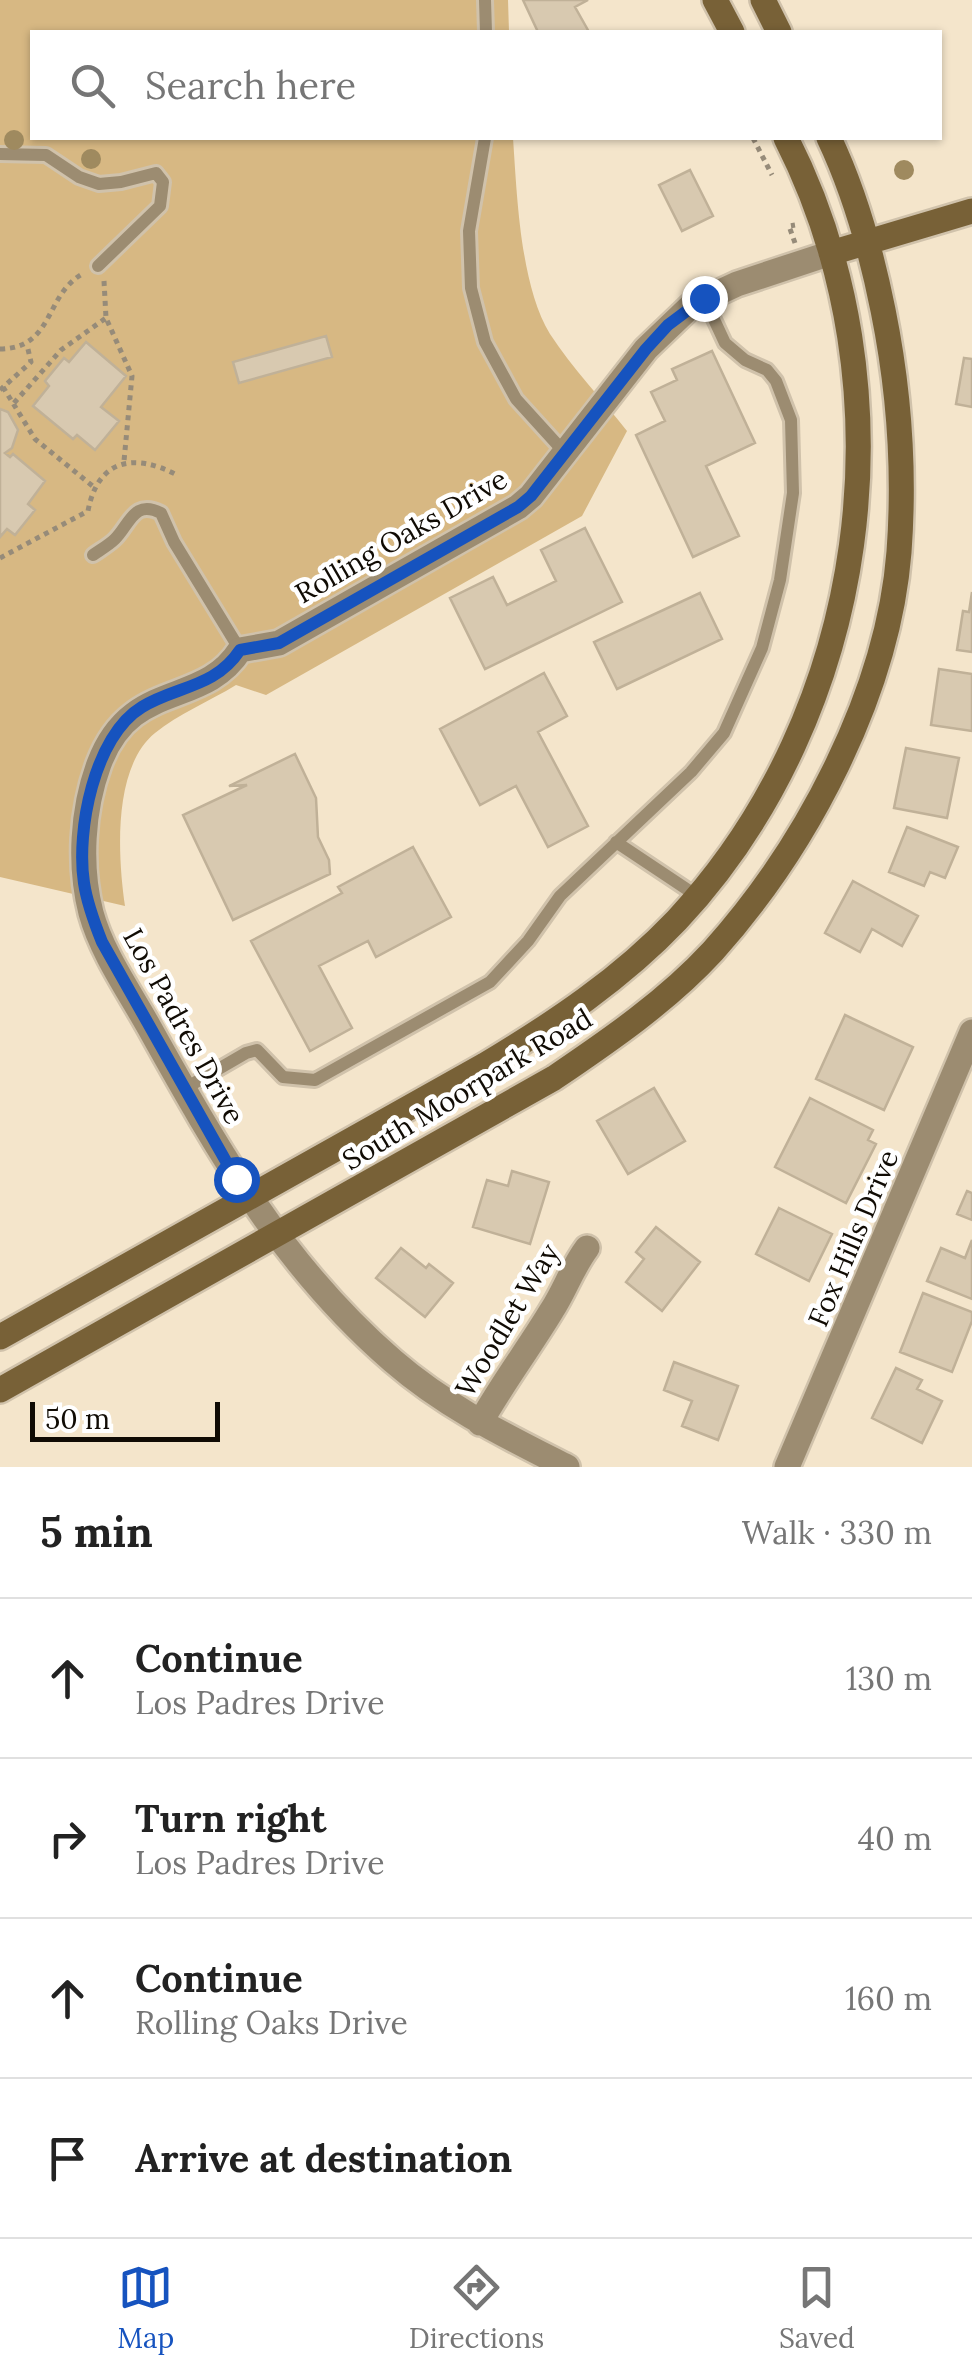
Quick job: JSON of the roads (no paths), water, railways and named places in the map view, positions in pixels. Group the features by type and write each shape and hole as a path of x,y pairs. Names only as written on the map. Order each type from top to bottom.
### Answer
{"street":[{"path":"715,0 731,30"},
{"path":"764,0 778,30"},
{"name":"South Moorpark Road","path":"0,1337 560,1020 623,972 678,919 745,833 805,722 824,670 855,539 859,489 859,428 850,347 830,253 808,181 787,140"},
{"name":"South Moorpark Road","path":"0,1390 554,1078 615,1038 711,953 740,919 803,829 828,784 868,688 883,637 899,553 898,412 891,351 858,205 830,140"},
{"name":"Rolling Oaks Drive","path":"240,650 279,643 518,507 646,349 668,325 704,298 830,253 972,211"},
{"name":"Los Padres Drive","path":"240,650 234,660 195,687 136,710 109,741 98,767 84,839 84,879 96,929 249,1198 361,1332 407,1372 480,1423 567,1467"},
{"name":"Fox Hills Drive","path":"787,1467 962,1083 972,1032"},
{"name":"Woodlet Way","path":"480,1423 553,1309 586,1248"}],"lane":[{"path":"485,0 486,30"},
{"path":"485,140 469,230 470,288 485,342 516,399 565,453"},
{"path":"0,154 46,155 79,177 99,184 156,172 163,182 160,206 98,266"},
{"path":"184,1089 246,1052 257,1050 283,1077 315,1080 490,982 528,942 560,896 691,772 724,733 762,648 780,580 793,493 791,420 776,381 767,370 725,344 704,298"},
{"path":"94,555 117,538 138,510 160,512 240,650"},
{"path":"616,842 697,896"}]}
